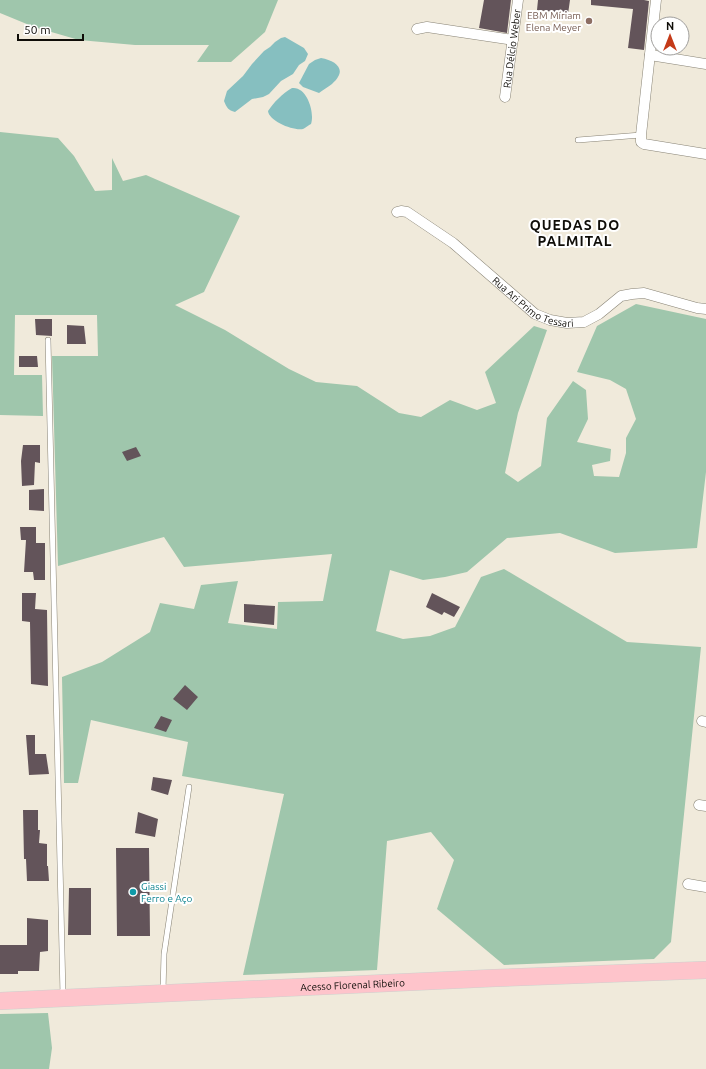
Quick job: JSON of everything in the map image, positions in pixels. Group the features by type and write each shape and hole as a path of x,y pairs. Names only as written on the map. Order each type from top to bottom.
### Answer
{"highway":[{"name":"Acesso Florenal Ribeiro","path":"0,1001 495,978 706,970"}],"street":[{"name":"Rua Délcio Weber","path":"505,97 518,0"},
{"path":"654,16 656,0"},
{"path":"418,29 428,27 513,40"},
{"path":"650,55 640,136 641,142 644,144 706,154"},
{"path":"656,56 706,64"},
{"name":"Rua Ari Primo Tessari","path":"397,212 407,212 453,244 535,314 550,320 567,323 584,322 599,314 621,296 644,293 697,308 706,309"},
{"path":"688,884 706,887"}],"lane":[{"path":"578,140 640,136"},
{"path":"48,340 63,998"},
{"path":"163,994 164,954 189,787"}],"green space":[{"path":"0,0 278,0 265,32 231,62 197,62 209,45 135,45 79,40 34,27 0,13"},
{"path":"0,132 58,138 74,156 95,191 112,190 112,158 123,181 146,175 240,216 204,292 175,305 225,330 289,369 316,382 357,386 399,413 421,417 450,400 477,410 496,403 485,372 534,326 547,330 518,413 505,473 518,482 541,466 547,418 573,381 586,390 588,419 577,442 611,449 610,461 592,465 594,476 619,477 626,453 626,438 636,419 626,389 610,380 577,372 597,326 636,304 706,319 706,472 697,548 615,553 560,533 507,538 467,572 423,580 390,570 376,631 403,639 430,636 455,627 481,577 504,569 627,642 701,647 671,942 654,959 504,965 437,909 454,860 431,832 387,841 377,970 243,975 284,794 182,776 188,742 91,720 78,783 64,783 62,677 102,662 150,632 160,603 194,609 201,585 238,581 228,623 277,629 278,602 323,601 332,554 184,567 164,537 58,566 52,356 98,356 97,315 15,315 14,375 42,375 43,416 0,415"},
{"path":"48,1013 52,1048 49,1069 0,1069 0,1014"}],"water":[{"path":"285,37 304,48 308,54 305,61 299,65 293,74 281,81 269,94 252,99 235,112 229,109 224,101 227,91 243,76 264,51 281,38"},
{"path":"321,58 332,61 340,70 337,79 319,93 303,87 299,83 309,64"},
{"path":"292,88 302,91 311,107 311,124 303,129 288,127 277,122 269,115 268,111 278,98"}],"building":[{"path":"484,0 511,0 507,33 479,28"},
{"path":"538,0 570,0 568,14 537,10"},
{"path":"591,0 649,1 644,50 628,48 633,9 591,5"},
{"path":"35,319 52,319 52,336 36,335"},
{"path":"67,325 84,326 86,344 67,344"},
{"path":"19,356 37,356 38,367 19,367"},
{"path":"23,445 40,445 40,463 35,462 34,485 22,486 21,461"},
{"path":"136,447 141,456 127,461 122,452"},
{"path":"44,489 44,511 29,510 29,490"},
{"path":"20,527 36,527 36,543 45,543 45,580 34,580 33,572 24,572 26,540 21,540"},
{"path":"22,593 36,593 35,609 47,610 48,686 31,684 30,622 22,621"},
{"path":"432,593 460,607 454,617 444,612 442,615 426,607"},
{"path":"244,604 275,606 274,625 244,622"},
{"path":"185,685 198,697 187,710 173,699"},
{"path":"161,716 172,720 166,732 154,728"},
{"path":"26,735 35,735 35,754 46,754 49,774 29,775"},
{"path":"153,777 172,780 168,795 151,790"},
{"path":"23,810 38,810 38,830 40,830 39,843 47,844 49,881 27,881 26,859 24,859"},
{"path":"138,812 158,819 155,837 135,833"},
{"name":"Giassi Ferro e Aço","path":"116,848 149,848 150,936 117,936"},
{"path":"69,888 91,888 91,935 68,935"},
{"path":"27,918 48,920 48,951 40,952 39,971 18,971 18,974 0,974 0,945 27,945"}],"place":[{"name":"EBM Míriam Elena Meyer","path":"589,21"},
{"name":"Giassi Ferro e Aço","path":"133,892"}],"district":[{"name":"QUEDAS DO PALMITAL","path":"575,234"}]}
